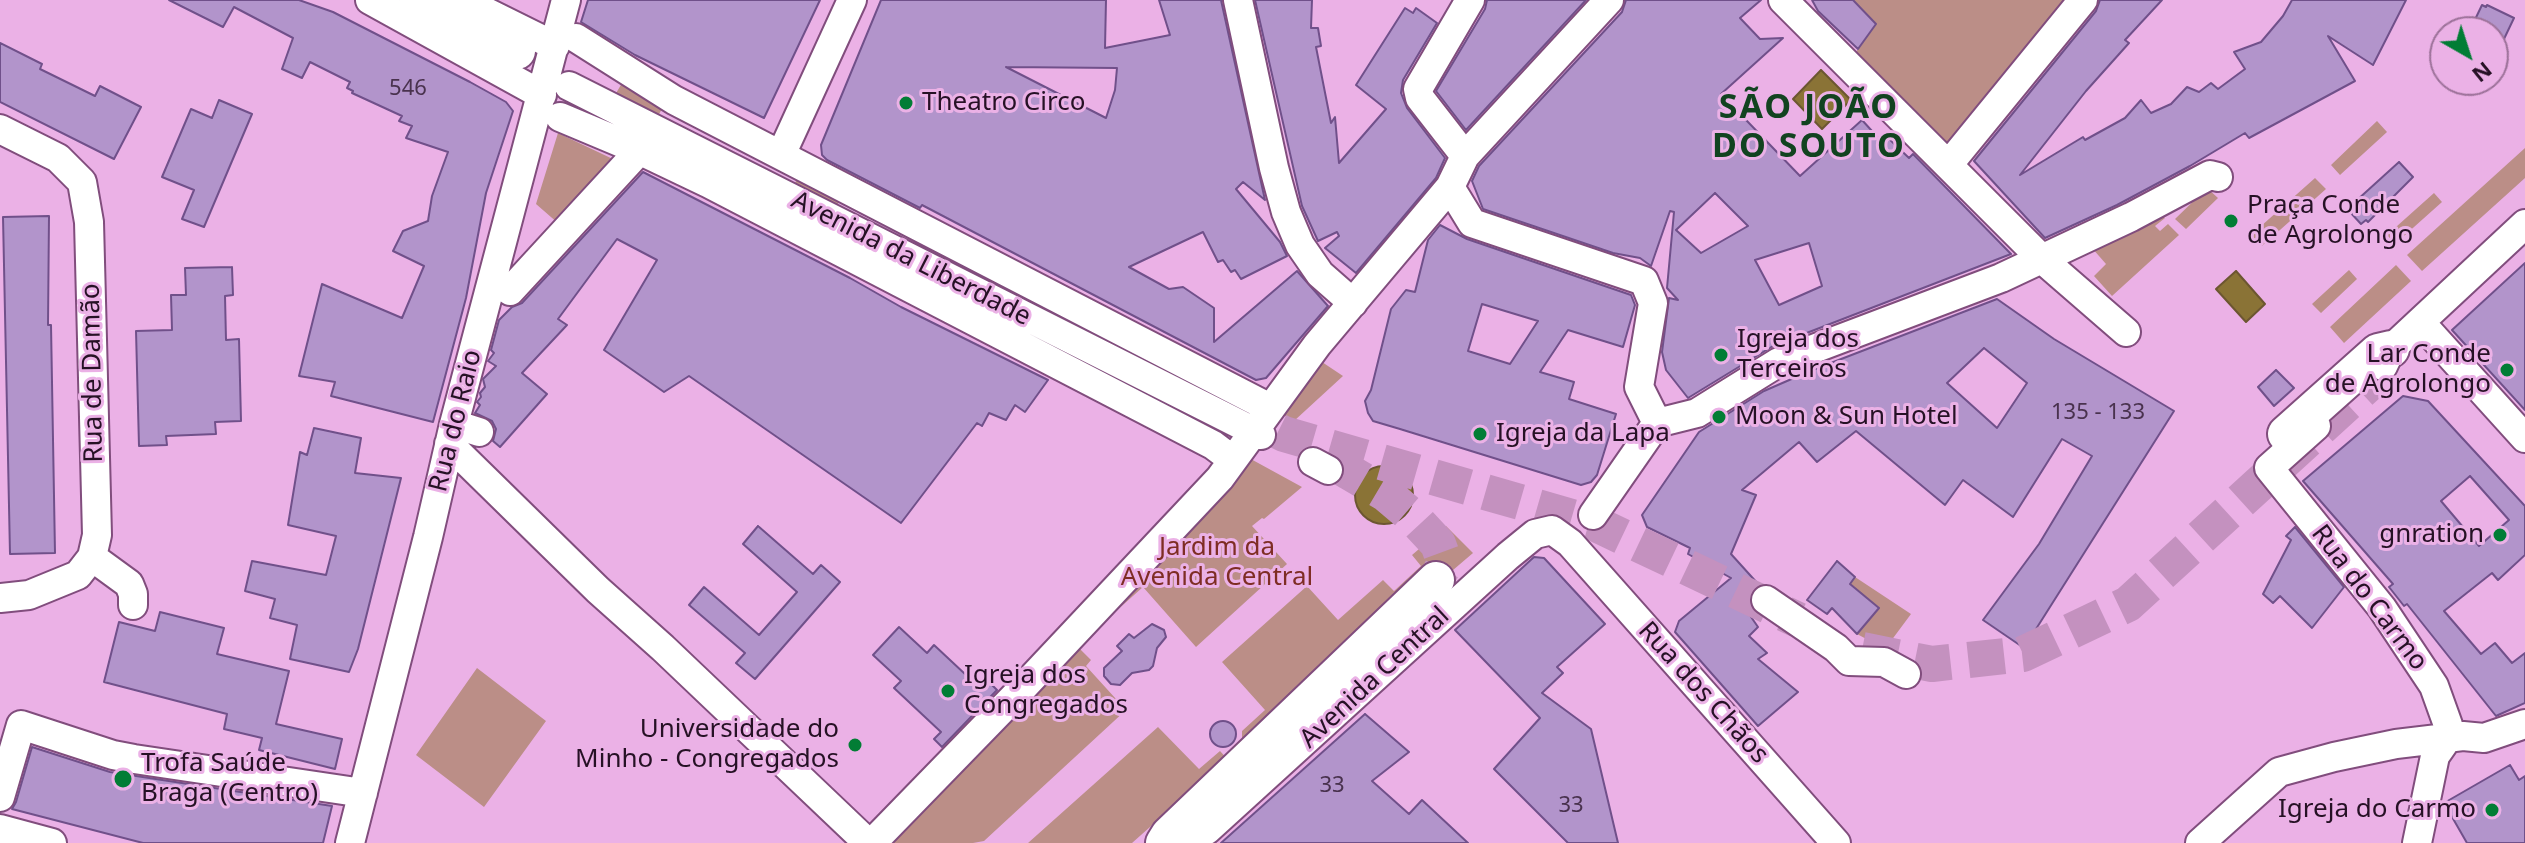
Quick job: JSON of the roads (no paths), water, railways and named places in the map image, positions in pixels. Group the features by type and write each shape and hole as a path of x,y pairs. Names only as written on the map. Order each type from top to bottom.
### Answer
{"main road":[{"path":"417,0 517,51"},
{"path":"2286,434 2378,352 2391,349"},
{"path":"1164,843 1436,580"}],"street":[{"path":"370,0 542,95"},
{"path":"462,0 566,42 1270,408"},
{"name":"Rua do Raio","path":"350,843 428,537 460,433 542,95 566,42 566,0"},
{"path":"776,204 789,159 852,0"},
{"path":"1238,0 1286,212 1300,245 1320,274 1353,303"},
{"path":"1470,0 1418,89 1458,168 1472,223 1649,278 1653,303 1639,387 1657,423"},
{"path":"460,433 598,590 870,843 1014,697 1220,478 1257,433 1270,408 1458,168 1609,0"},
{"path":"1783,0 2036,253 2126,332"},
{"path":"1949,164 2083,0"},
{"path":"569,86 649,140"},
{"path":"510,291 649,140 674,100"},
{"path":"560,117 649,140"},
{"name":"Rua de Damão","path":"0,129 58,158 82,182 89,222 97,535 92,557"},
{"path":"714,172 736,132"},
{"name":"Avenida da Liberdade","path":"649,140 975,306 1044,326 1257,433"},
{"path":"1593,515 1657,423 1697,413 1779,362 2001,278 2036,253 2210,175 2218,177"},
{"path":"846,240 868,200"},
{"path":"2391,349 2525,224"},
{"path":"910,273 932,233"},
{"path":"995,266 975,306 1033,352 1213,445 1233,460"},
{"path":"1033,352 1058,298"},
{"path":"2420,322 2525,438"},
{"path":"1094,384 1124,332"},
{"name":"Rua do Carmo","path":"2391,349 2386,364 2269,468 2391,621 2434,686 2448,725 2447,739"},
{"path":"1155,415 1185,363"},
{"name":"Avenida Central","path":"1183,843 1207,830 1535,534 1552,530 1570,543"},
{"name":"Rua dos Chãos","path":"1570,543 1836,843"},
{"path":"0,598 29,595 60,585 78,575 92,557 129,584 133,605"},
{"path":"598,590 619,590 631,586"},
{"path":"1766,600 1836,648 1849,661 1884,662 1906,674"},
{"path":"2200,843 2279,772 2396,744 2463,736 2484,738 2525,724"},
{"path":"0,797 21,725 113,755 363,793"},
{"path":"2417,843 2435,756 2447,739"},
{"path":"0,829 52,843"}],"tunnel":[{"path":"1862,650 1932,664 2023,654 2128,604 2374,379"},
{"path":"1230,407 1284,434 1596,524 1798,620"},
{"path":"1332,462 1386,494 1438,544 1445,563 1436,580"}],"place":[{"name":"Theatro Circo","path":"906,103"},
{"name":"Praça Conde de Agrolongo","path":"2231,221"},
{"name":"Igreja dos Terceiros","path":"1721,355"},
{"name":"Lar Conde de Agrolongo","path":"2507,370"},
{"name":"Moon & Sun Hotel","path":"1719,417"},
{"name":"Igreja da Lapa","path":"1480,434"},
{"name":"gnration","path":"2500,535"},
{"name":"Igreja dos Congregados","path":"948,691"},
{"name":"Universidade do Minho - Congregados","path":"855,745"},
{"name":"Trofa Saúde Braga (Centro)","path":"123,779"},
{"name":"Igreja do Carmo","path":"2492,810"}],"district":[{"name":"SÃO JOÃO DO SOUTO","path":"1809,128"}],"park label":[{"name":"Jardim da Avenida Central","path":"1217,563"}]}
